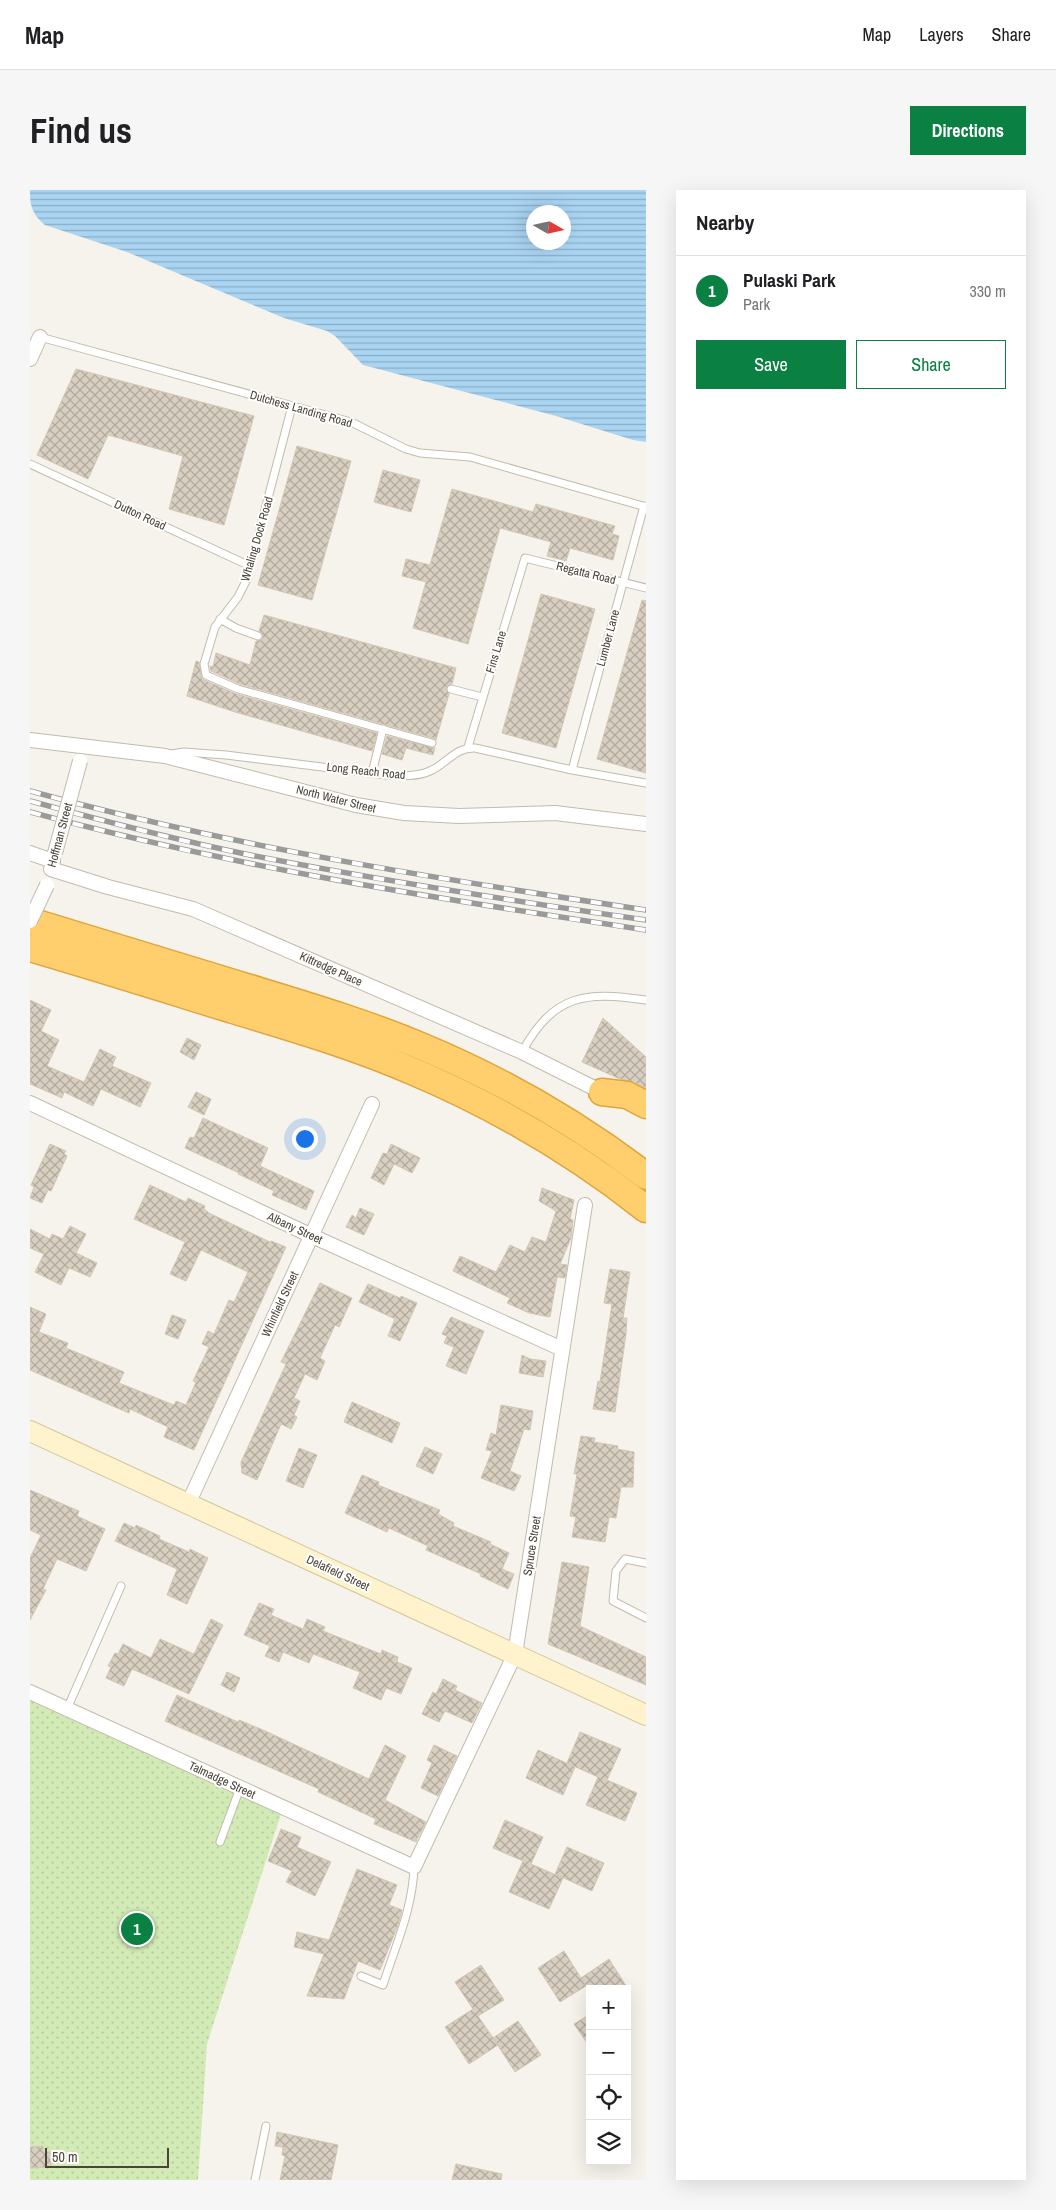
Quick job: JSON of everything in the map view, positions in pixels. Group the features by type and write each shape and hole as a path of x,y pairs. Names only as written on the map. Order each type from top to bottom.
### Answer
{"highway":[{"path":"30,921 340,1016 424,1047 480,1073 542,1107 585,1133 646,1176"},
{"path":"30,948 299,1030 412,1070 466,1095 545,1139 594,1170 646,1209"},
{"path":"602,1092 627,1095 646,1105"}],"street":[{"path":"30,359 40,337"},
{"name":"North Water Street","path":"30,740 165,756 356,805 404,813 459,816 554,813 646,824"},
{"name":"Hoffman Street","path":"30,921 47,885 84,746"},
{"name":"Kittredge Place","path":"30,853 53,861 108,887 193,908 522,1052 602,1092"},
{"name":"Albany Street","path":"30,1103 312,1236 562,1349"},
{"name":"Whinfield Street","path":"188,1504 372,1104"},
{"name":"Spruce Street","path":"414,1868 516,1654 585,1205"},
{"name":"Delafield Street","path":"30,1431 646,1715"},
{"name":"Talmadge Street","path":"30,1692 414,1868"}],"lane":[{"name":"Dutchess Landing Road","path":"40,337 350,422 406,449 420,453 470,457 645,507"},
{"name":"Whaling Dock Road","path":"292,406 243,589 220,619 210,639 204,664 206,676 238,689 383,729"},
{"name":"Dutton Road","path":"30,464 250,566"},
{"name":"Lumber Lane","path":"572,770 645,507"},
{"name":"Regatta Road","path":"525,558 646,588"},
{"name":"Fins Lane","path":"468,748 525,558"},
{"path":"220,619 258,636"},
{"path":"451,689 482,697"},
{"path":"372,773 383,729 432,743"},
{"path":"468,748 572,770 646,783"},
{"name":"Long Reach Road","path":"165,756 184,752 226,755 398,776 420,774 440,766 455,753 468,748"},
{"path":"522,1052 547,1018 565,1004 577,998 602,995 646,1000"},
{"path":"646,1562 625,1559 616,1571 614,1601 646,1618"},
{"path":"67,1708 121,1586"},
{"path":"220,1842 240,1788"},
{"path":"361,1976 383,1985 405,1916 413,1884 414,1868"},
{"path":"255,2180 266,2126"}],"green space":[{"path":"30,1700 281,1814 207,2044 198,2180 30,2180"}],"water":[{"path":"30,190 646,190 646,442 363,365 335,336 327,331 284,318 127,252 45,225 37,217 31,205"}],"building":[{"path":"76,369 254,416 224,525 169,509 183,456 108,435 88,479 37,455"},
{"path":"297,446 351,461 312,600 258,585"},
{"path":"383,470 420,480 411,512 374,502"},
{"path":"452,489 533,512 536,504 615,526 612,534 619,536 613,560 570,548 566,561 547,556 551,542 500,528 468,644 413,628 426,582 402,576 406,559 430,565"},
{"path":"541,594 595,609 556,748 502,733"},
{"path":"642,600 646,601 646,773 597,759"},
{"path":"264,615 456,668 452,684 446,687 449,694 436,740 240,684 211,671 210,666 213,667 216,653 250,665 256,641 261,640 263,637 259,631"},
{"path":"196,661 199,662 202,679 236,694 377,733 372,751 235,712 187,696"},
{"path":"387,736 435,748 433,755 406,748 402,760 382,754"},
{"path":"30,1000 51,1010 41,1031 59,1040 47,1066 84,1082 100,1049 116,1057 112,1066 151,1083 140,1107 101,1089 93,1106 64,1092 62,1098 30,1084"},
{"path":"603,1018 646,1057 646,1088 582,1062"},
{"path":"187,1038 201,1045 194,1060 180,1052"},
{"path":"196,1092 211,1099 204,1115 188,1107"},
{"path":"203,1118 268,1148 260,1166 314,1191 306,1210 272,1195 274,1191 239,1173 185,1148 190,1137 194,1138"},
{"path":"50,1144 66,1151 64,1154 67,1156 51,1191 48,1190 42,1203 30,1198 34,1187 31,1185"},
{"path":"391,1144 420,1158 412,1173 394,1164 384,1185 371,1178 383,1153 387,1154"},
{"path":"150,1185 186,1202 188,1198 205,1206 204,1209 209,1213 270,1242 286,1247 194,1450 164,1437 168,1427 130,1409 129,1413 30,1370 30,1307 46,1314 39,1332 68,1343 66,1348 124,1372 119,1383 174,1405 176,1401 186,1405 196,1382 193,1381 209,1347 202,1344 208,1331 214,1334 229,1300 234,1302 248,1272 201,1250 186,1281 170,1274 185,1242 134,1219"},
{"path":"542,1188 574,1200 570,1219 573,1220 571,1238 560,1264 567,1265 565,1278 557,1277 550,1317 529,1313 507,1303 510,1298 453,1271 460,1256 496,1272 510,1245 525,1252 532,1237 546,1242 556,1211 539,1201"},
{"path":"360,1208 374,1214 364,1235 346,1227 352,1215 356,1218"},
{"path":"70,1226 86,1234 76,1253 97,1263 90,1277 69,1268 61,1285 35,1272 44,1254 30,1248 30,1229 50,1239 52,1234 63,1239"},
{"path":"610,1269 630,1272 623,1318 627,1318 626,1334 615,1412 593,1409 598,1381 600,1382 612,1304 604,1303"},
{"path":"320,1283 352,1298 339,1327 335,1325 320,1358 325,1361 317,1380 305,1374 294,1398 300,1401 294,1415 297,1417 291,1429 281,1424 257,1480 242,1473 241,1462 286,1364 281,1362"},
{"path":"368,1284 417,1303 400,1341 388,1336 395,1319 359,1302"},
{"path":"172,1315 186,1320 178,1339 165,1334"},
{"path":"451,1317 484,1331 466,1374 446,1366 454,1347 444,1343 447,1336 442,1334"},
{"path":"522,1355 530,1359 546,1361 543,1377 519,1373"},
{"path":"352,1402 400,1423 392,1443 344,1422"},
{"path":"501,1405 533,1411 530,1430 524,1429 510,1471 521,1476 514,1491 481,1478 492,1451 486,1450 491,1433 496,1435"},
{"path":"581,1436 595,1438 594,1442 618,1446 617,1449 634,1452 633,1487 621,1487 616,1518 609,1517 605,1542 572,1537 576,1517 570,1516 577,1474 574,1474"},
{"path":"425,1447 442,1454 433,1474 416,1466"},
{"path":"299,1448 317,1455 303,1488 286,1481"},
{"path":"362,1475 379,1482 378,1485 440,1510 438,1514 454,1523 453,1526 491,1542 490,1544 509,1553 502,1569 514,1574 508,1589 480,1576 481,1574 426,1550 428,1546 389,1528 387,1532 345,1513"},
{"path":"30,1490 79,1511 77,1516 105,1529 86,1571 57,1559 43,1589 46,1590 30,1620 30,1558 41,1535 30,1530"},
{"path":"124,1523 135,1528 136,1525 160,1536 159,1539 189,1552 190,1549 208,1558 187,1604 167,1595 177,1569 115,1541"},
{"path":"562,1562 589,1567 580,1626 646,1657 646,1685 548,1644"},
{"path":"259,1603 274,1609 271,1615 303,1629 307,1619 325,1627 323,1631 381,1654 382,1650 398,1657 397,1662 412,1668 401,1694 386,1688 381,1700 353,1688 360,1672 313,1654 309,1663 283,1652 279,1662 265,1656 270,1646 244,1635"},
{"path":"211,1619 223,1625 189,1694 132,1669 124,1686 106,1678 111,1667 108,1666 115,1653 118,1654 123,1644 151,1658 160,1639 194,1654"},
{"path":"227,1672 240,1678 234,1692 221,1685"},
{"path":"443,1679 457,1686 455,1690 482,1703 472,1723 445,1711 439,1722 422,1714 433,1692 436,1694"},
{"path":"177,1695 238,1722 239,1720 263,1730 369,1779 385,1745 406,1756 385,1800 426,1822 416,1842 374,1824 376,1819 318,1792 319,1789 165,1721"},
{"path":"580,1732 621,1749 607,1780 637,1793 625,1821 586,1805 598,1777 567,1763"},
{"path":"434,1745 457,1756 438,1796 421,1788 432,1763 427,1760"},
{"path":"538,1750 575,1767 563,1795 526,1778"},
{"path":"505,1820 543,1837 531,1864 563,1878 549,1909 509,1892 523,1861 493,1848"},
{"path":"281,1829 301,1837 297,1847 331,1862 315,1896 286,1882 292,1871 268,1861"},
{"path":"567,1847 604,1863 592,1891 555,1874"},
{"path":"357,1869 397,1885 389,1905 402,1910 398,1925 380,1970 358,1961 344,1999 307,1996 324,1954 294,1947 297,1932 329,1940"},
{"path":"564,1951 586,1986 560,2002 538,1968"},
{"path":"609,1959 625,1985 586,1986 581,1978"},
{"path":"481,1965 504,2000 478,2016 498,2045 469,2064 445,2027 473,2009 455,1982"},
{"path":"586,2016 586,2041 574,2024"},
{"path":"518,2021 541,2055 515,2072 493,2038"},
{"path":"277,2132 338,2145 331,2180 280,2180 285,2156 282,2155 283,2147 275,2146"},
{"path":"43,2146 43,2152 50,2152 51,2167 30,2168 30,2147"},
{"path":"456,2164 502,2174 501,2180 452,2180"}],"railway":[{"path":"30,791 183,829 336,860 646,910"},
{"path":"30,801 140,830 250,855 448,890 646,920"},
{"path":"30,812 106,832 336,880 646,930"}],"place":[{"name":"Pulaski Park","path":"137,1929"}]}
